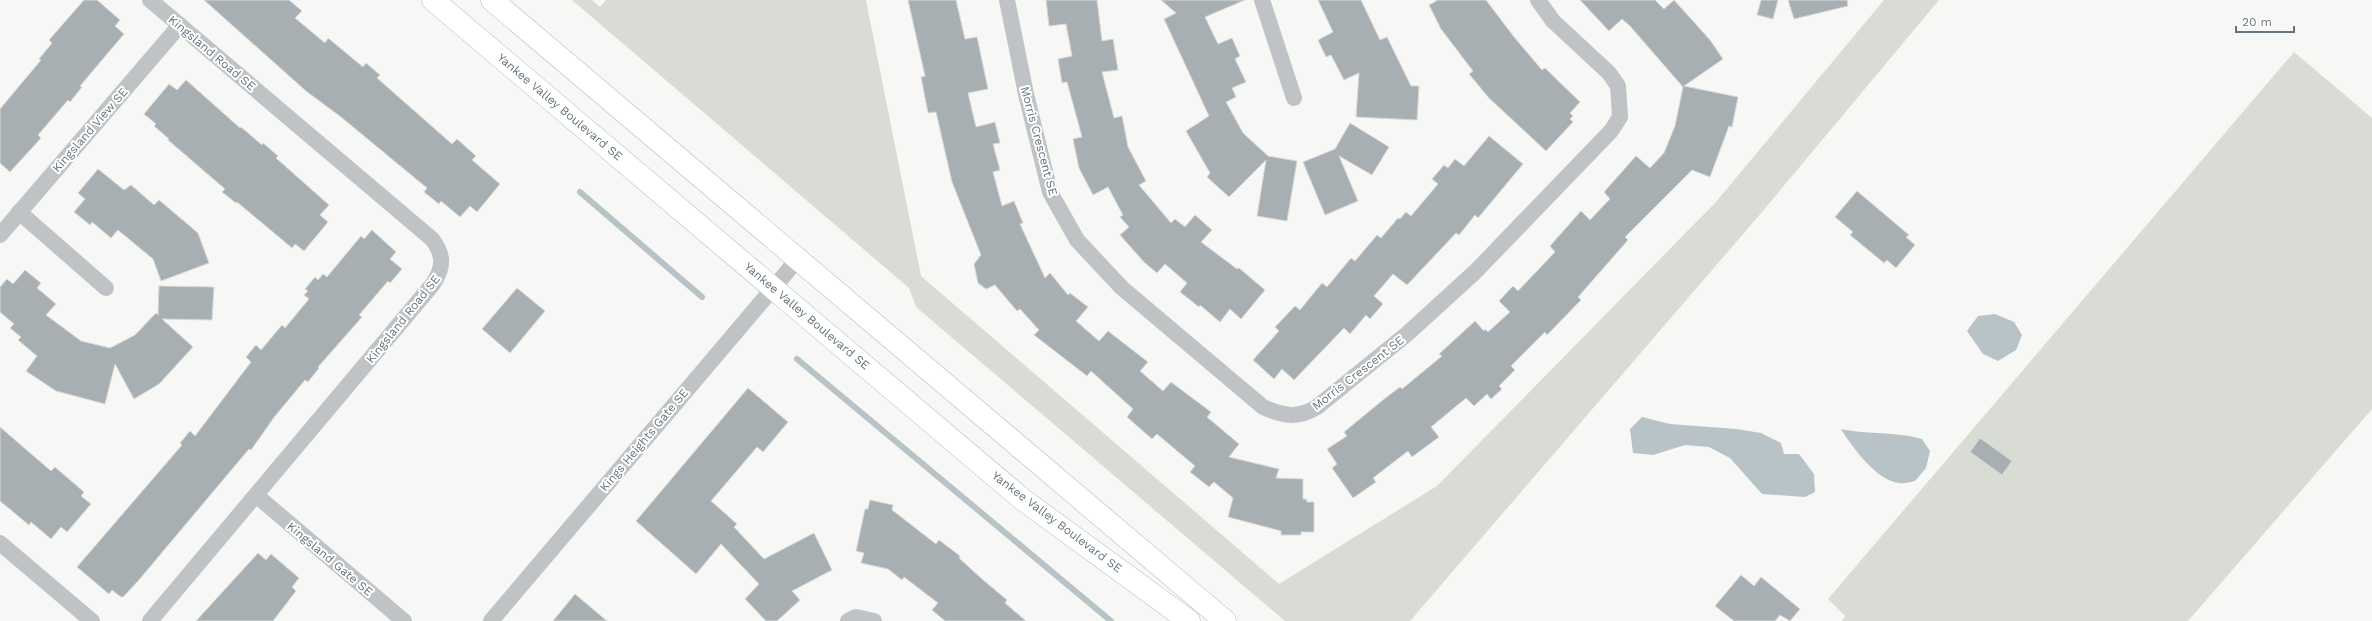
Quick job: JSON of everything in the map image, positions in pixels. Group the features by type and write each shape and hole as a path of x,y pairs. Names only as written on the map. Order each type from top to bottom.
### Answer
{"street":[{"name":"Kingsland Road SE","path":"150,0 432,239 439,248 442,261 441,271 433,284 257,496 150,621"},
{"name":"Yankee Valley Boulevard SE","path":"433,0 1022,499 1189,621"},
{"path":"492,0 797,260 1225,621"},
{"name":"Morris Crescent SE","path":"1007,0 1026,94 1050,192 1077,240 1122,288 1263,407 1279,414 1292,416 1306,414 1317,407 1408,334 1475,272 1611,132 1620,116 1618,86 1609,73 1553,21 1538,0"},
{"path":"1262,0 1294,98"},
{"name":"Kingsland View SE","path":"0,235 180,25"},
{"path":"19,212 106,288"},
{"name":"Kings Heights Gate SE","path":"492,621 797,260"},
{"name":"Kingsland Gate SE","path":"257,496 404,621"},
{"path":"0,543 92,621"},
{"path":"848,621 856,617 874,621"}],"shaded area":[{"path":"572,0 592,0 600,7 606,0 866,0 921,276 1279,584 1437,486 1715,203 1884,0 1939,0 1762,212 1410,621 1285,621 916,307 909,288"},
{"path":"2294,52 2372,118 2372,409 2188,621 1842,621 1845,616 1828,599"},
{"path":"1995,314 2014,322 2022,335 2016,350 1998,361 1983,354 1967,331 1978,316"},
{"path":"1642,417 1670,424 1736,429 1761,433 1781,443 1784,454 1799,454 1814,474 1815,492 1805,497 1762,494 1730,458 1709,447 1685,445 1653,455 1633,453 1630,429"},
{"path":"1841,429 1902,435 1922,439 1930,451 1926,468 1915,481 1901,483 1891,481 1874,470 1866,462"}],"building":[{"path":"84,0 97,0 120,20 115,26 124,34 80,86 82,87 70,102 68,100 38,135 41,138 10,172 0,163 0,109 41,60 39,59 52,43 49,40"},
{"path":"204,0 289,0 302,11 295,18 325,43 328,38 363,67 366,63 380,75 377,78 452,144 457,139 476,156 472,160 500,184 477,212 470,206 460,217 441,201 439,204 424,192 427,188 341,117 306,91"},
{"path":"908,0 956,0 965,39 977,37 988,89 968,93 976,127 995,122 1000,143 993,144 1000,170 993,172 1002,206 1014,201 1023,223 1020,224 1045,278 1050,273 1068,295 1070,293 1088,307 1076,321 1099,341 1108,331 1148,362 1140,371 1163,391 1171,382 1211,412 1207,417 1239,444 1229,457 1279,469 1276,478 1303,479 1303,499 1306,499 1307,502 1314,502 1314,532 1301,532 1301,535 1281,535 1281,531 1228,517 1233,498 1214,482 1209,487 1190,472 1195,466 1157,434 1152,439 1127,417 1133,409 1091,371 1087,376 1034,335 1039,330 1020,309 1017,311 995,285 986,289 978,283 974,264 981,255 952,182 936,112 928,113 921,77 925,76"},
{"path":"1046,0 1097,0 1102,41 1113,39 1118,70 1102,72 1114,118 1122,116 1128,147 1146,181 1139,185 1171,223 1175,219 1185,227 1195,215 1212,230 1201,242 1237,269 1239,268 1265,290 1241,319 1230,309 1220,322 1200,305 1199,307 1180,292 1187,283 1165,264 1157,273 1144,262 1120,235 1129,227 1120,217 1123,215 1108,187 1093,195 1079,168 1073,139 1082,137 1067,82 1062,83 1058,59 1072,56 1066,24 1049,26"},
{"path":"1161,0 1245,0 1205,17 1218,44 1232,38 1240,56 1235,59 1246,82 1232,88 1236,97 1226,102 1243,133 1268,156 1297,161 1287,221 1257,216 1266,160 1229,197 1207,177 1210,173 1186,131 1209,116 1164,19 1176,13"},
{"path":"1318,0 1361,0 1380,40 1387,37 1411,86 1419,86 1417,120 1356,117 1359,73 1344,80 1331,55 1326,57 1318,40 1333,32"},
{"path":"1438,0 1486,0 1514,37 1542,70 1545,68 1580,102 1570,113 1573,116 1570,119 1573,122 1546,151 1489,98 1469,74 1473,71 1441,29 1429,5"},
{"path":"1580,0 1655,0 1664,9 1674,0 1710,40 1723,59 1684,86 1738,97 1732,127 1729,126 1710,177 1692,170 1625,237 1628,240 1578,297 1581,300 1547,335 1545,332 1511,366 1515,370 1499,386 1502,389 1491,399 1487,394 1474,406 1466,398 1431,427 1439,437 1412,457 1408,451 1373,478 1376,482 1353,498 1332,468 1337,464 1327,449 1347,436 1344,432 1383,400 1400,387 1402,389 1442,356 1439,354 1475,321 1484,331 1485,329 1488,332 1510,312 1499,301 1513,286 1518,291 1555,252 1550,246 1581,211 1590,220 1610,199 1604,192 1636,156 1650,168 1664,153 1675,126 1683,87 1630,26 1622,19 1609,31"},
{"path":"1761,0 1778,0 1773,19 1757,15"},
{"path":"1788,0 1847,0 1848,6 1794,19"},
{"path":"186,80 240,128 241,127 262,145 263,143 278,156 276,158 329,205 320,215 328,222 304,251 295,244 292,248 237,202 236,203 222,192 225,189 168,140 169,139 154,126 156,124 144,114 169,84 177,90"},
{"path":"1350,123 1389,147 1372,175 1339,156 1358,201 1325,215 1303,162 1335,149"},
{"path":"1489,136 1523,164 1478,218 1475,215 1459,235 1456,233 1407,285 1393,274 1374,296 1383,304 1370,319 1366,315 1350,334 1344,328 1294,380 1282,369 1274,379 1253,360 1279,331 1275,327 1295,306 1300,310 1322,283 1327,287 1351,258 1355,261 1377,235 1381,238 1398,218 1400,219 1406,212 1411,216 1438,184 1432,179 1444,165 1448,168 1455,159 1464,166"},
{"path":"98,169 124,190 131,185 154,205 159,200 198,233 209,263 161,281 153,259 118,230 111,238 92,222 90,225 74,212 85,199 78,193"},
{"path":"1857,191 1909,235 1906,237 1915,245 1896,268 1887,260 1884,263 1850,235 1853,232 1835,217"},
{"path":"372,230 396,252 390,259 402,269 390,283 388,281 359,315 362,317 318,367 319,368 308,382 305,380 275,416 251,450 249,449 138,581 123,597 112,590 109,594 77,567 182,445 180,443 190,431 195,436 251,362 246,357 256,345 261,350 282,325 285,328 309,299 304,295 308,291 305,289 315,277 318,280 323,274 327,277 361,236 364,239"},
{"path":"25,270 41,283 37,288 56,304 46,315 81,341 110,348 135,335 156,313 158,315 159,286 214,287 212,320 162,319 193,347 159,384 134,399 115,364 105,404 56,391 26,371 37,356 18,340 21,337 10,328 14,324 0,312 0,287 7,279 13,284"},
{"path":"517,288 545,311 510,353 482,329"},
{"path":"748,388 788,422 763,452 757,447 711,501 737,524 734,527 764,559 814,533 832,570 792,591 800,600 777,621 766,621 745,599 759,584 721,544 696,574 636,521"},
{"path":"0,427 51,471 55,467 84,492 81,496 91,504 67,532 61,527 51,539 31,522 29,525 0,501"},
{"path":"1980,438 2012,461 2002,475 1970,452"},
{"path":"870,500 893,505 892,510 936,544 939,540 960,556 959,558 1007,600 1005,603 1026,621 945,621 932,610 938,603 904,577 902,580 888,569 861,563 864,553 856,551 865,509 868,509"},
{"path":"258,553 266,560 271,554 299,578 292,587 296,591 273,621 196,621"},
{"path":"1741,575 1754,586 1761,577 1800,609 1790,621 1780,615 1775,621 1734,621 1715,606"},
{"path":"575,594 607,621 553,621"}],"waterway":[{"path":"580,192 702,297"},
{"path":"797,359 1111,621"}]}
